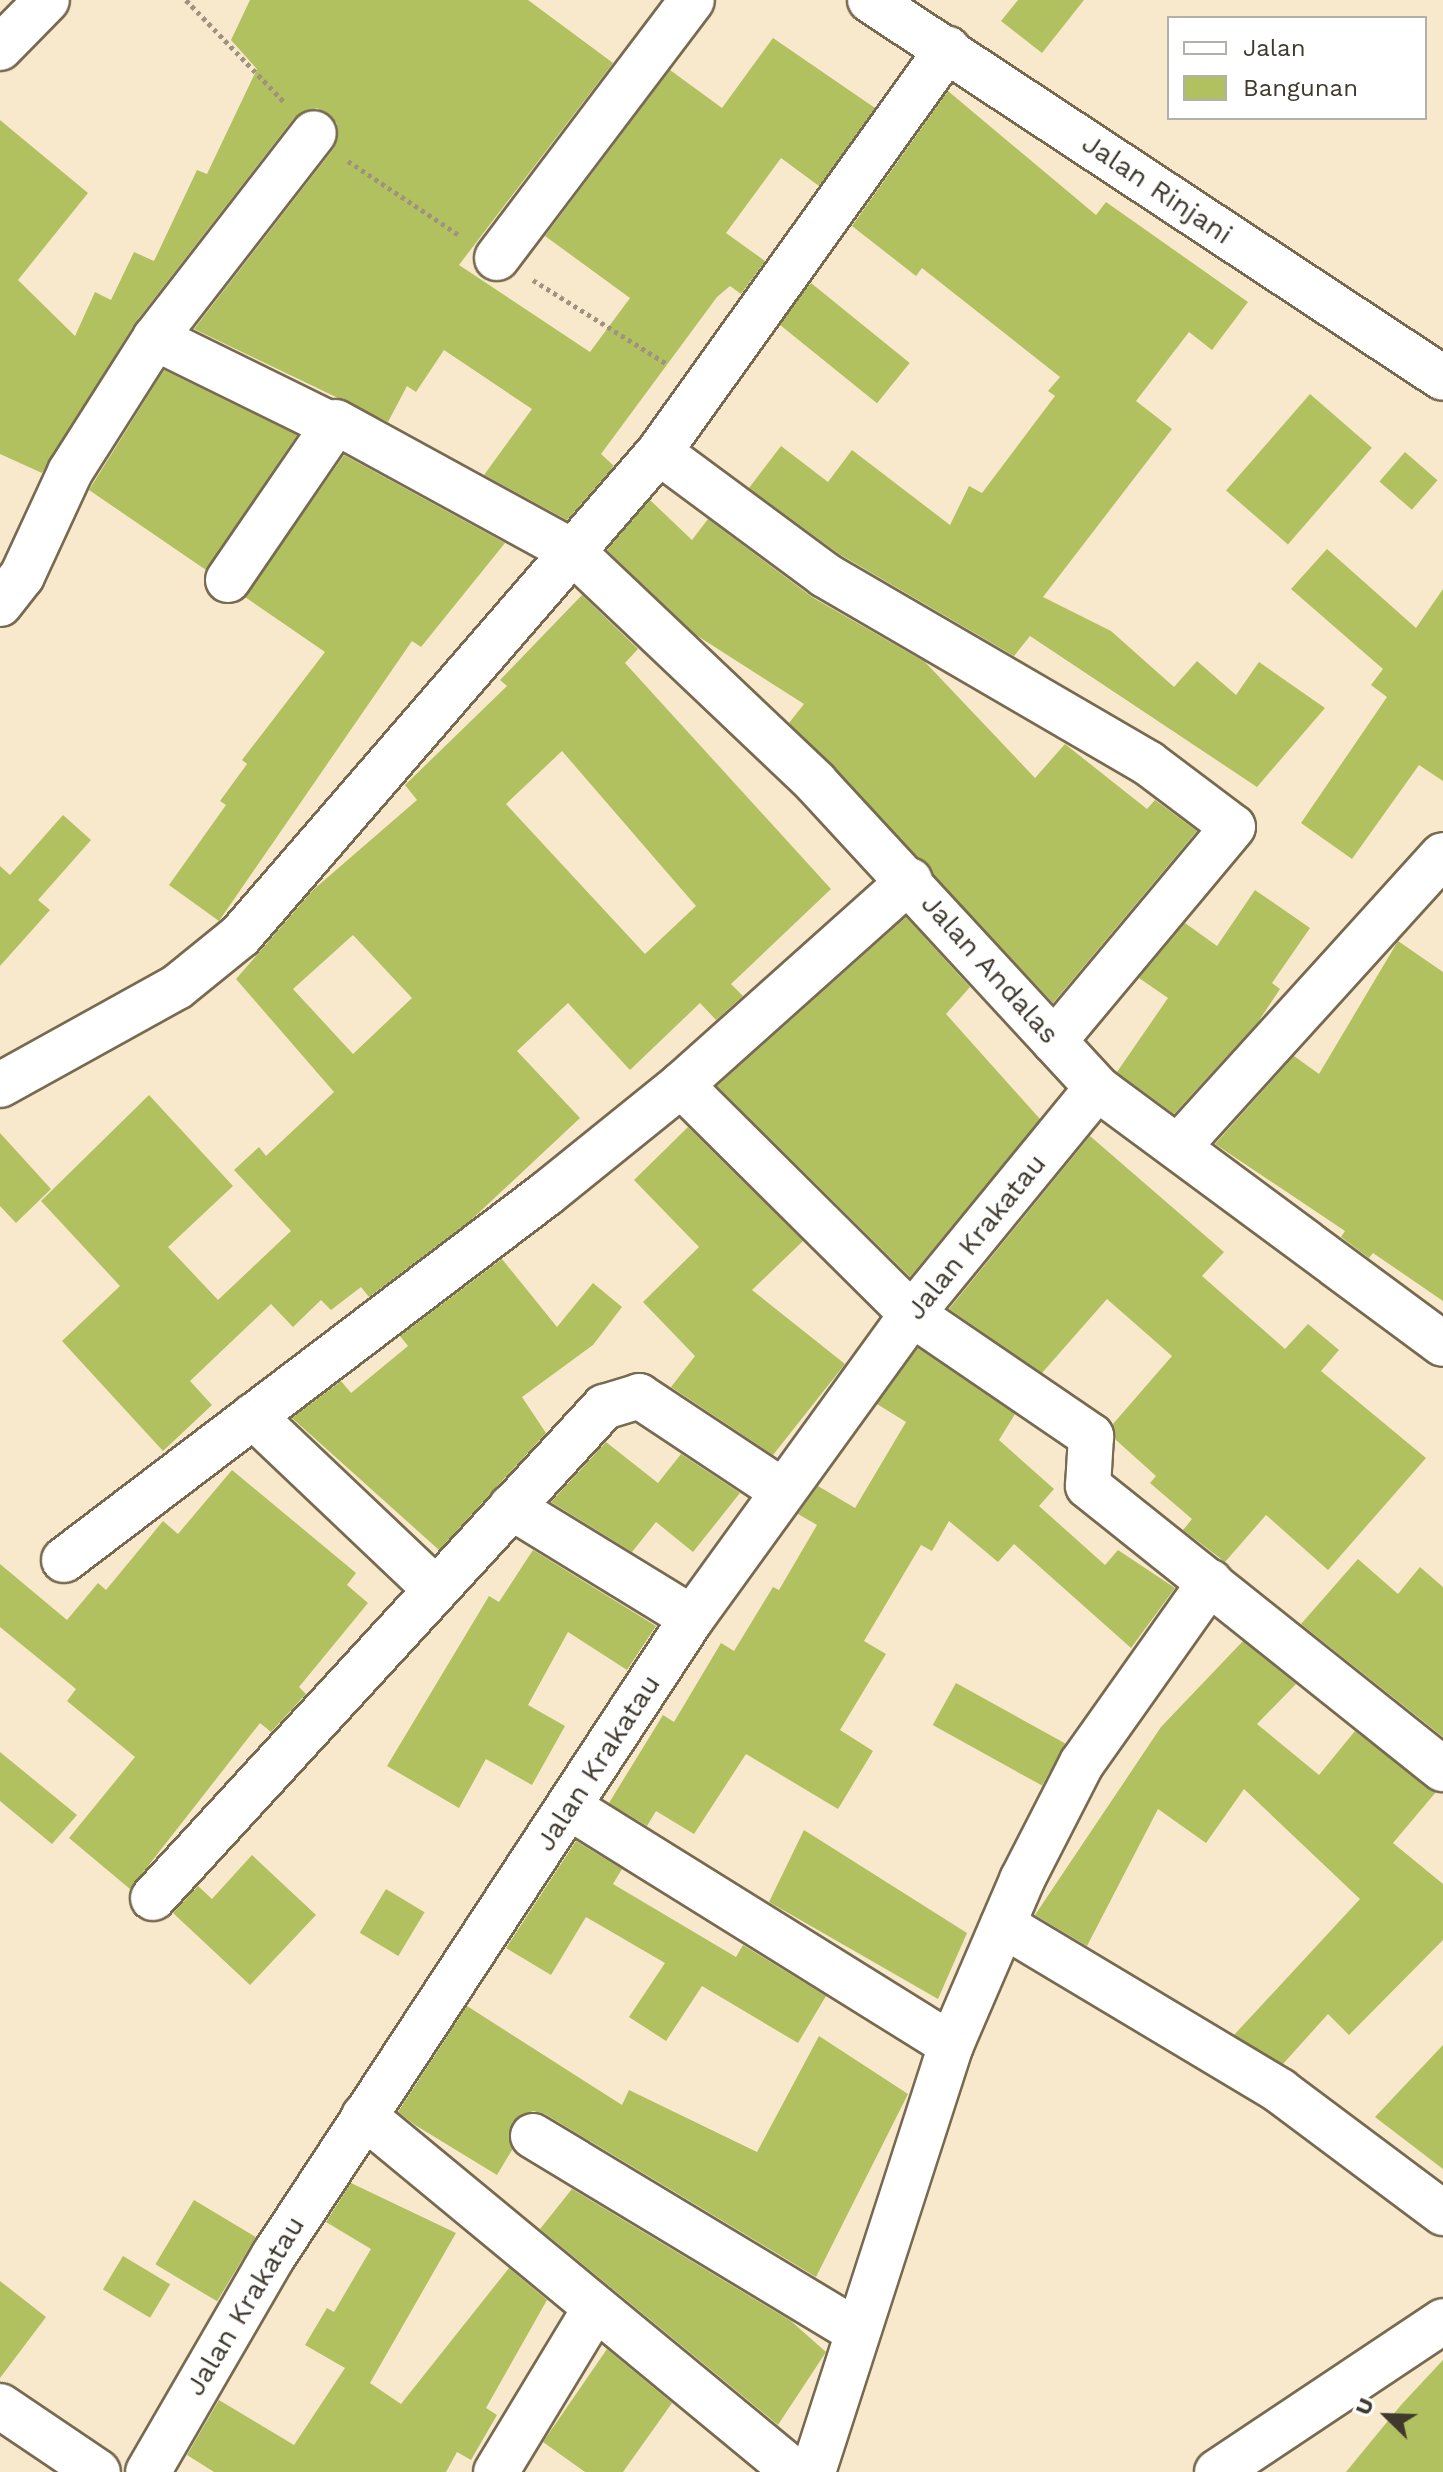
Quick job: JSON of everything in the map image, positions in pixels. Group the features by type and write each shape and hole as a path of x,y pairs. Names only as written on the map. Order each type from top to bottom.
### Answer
{"street":[{"path":"0,48 47,0"},
{"path":"497,258 692,0"},
{"name":"Jalan Rinjani","path":"870,0 1443,378"},
{"path":"0,1085 223,954 659,452 948,49"},
{"path":"0,604 22,576 70,472 155,338 314,133"},
{"name":"Jalan Andalas","path":"155,338 330,424 348,424 573,552 910,880 982,969 1097,1088 1443,1344"},
{"path":"228,580 330,424"},
{"path":"659,452 825,575 1148,763 1233,827 1054,1041"},
{"path":"1178,1147 1443,855"},
{"path":"64,1560 681,1085 910,880"},
{"path":"681,1085 912,1314 1091,1436 1088,1486 1443,1769"},
{"name":"Jalan Krakatau","path":"148,2472 364,2116 692,1618 781,1490 912,1314 1097,1088"},
{"path":"153,1898 604,1407 639,1396 781,1490"},
{"path":"253,1416 435,1589"},
{"path":"511,1507 692,1618"},
{"path":"813,2472 855,2330 951,2045 1003,1925 1082,1763 1210,1582"},
{"path":"569,1807 951,2045"},
{"path":"1003,1925 1280,2091 1443,2213"},
{"path":"364,2116 594,2310 795,2472"},
{"path":"533,2136 855,2330"},
{"path":"496,2472 594,2310"},
{"path":"1217,2472 1443,2321"},
{"path":"0,2406 98,2472"}],"path":[{"path":"186,0 314,133 362,173 704,387"}],"building":[{"path":"250,0 528,0 613,63 459,265 590,352 630,298 545,236 670,70 722,108 773,38 875,108 819,186 781,158 726,233 765,261 741,294 730,286 717,297 601,454 614,466 567,520 484,475 532,409 444,350 416,392 407,386 388,422 194,329 334,148 337,123 317,108 294,118 135,323 42,473 0,454 0,120 88,193 18,280 75,336 95,292 111,300 134,252 154,261 197,170 207,174 257,69 231,40"},
{"path":"1018,0 1084,0 1042,53 1001,21"},
{"path":"948,91 1096,215 1106,202 1248,302 1212,350 1189,332 1136,401 1172,429 1043,597 1111,631 1174,687 1197,661 1236,695 1259,662 1325,708 1257,787 1030,636 1014,656 839,554 749,488 781,446 828,482 852,450 950,525 969,486 982,493 1055,396 1048,391 1060,377 922,268 916,276 852,226"},
{"path":"811,283 910,363 877,403 778,323"},
{"path":"164,370 297,435 206,570 89,490"},
{"path":"1310,394 1372,448 1288,544 1226,491"},
{"path":"1405,452 1437,480 1412,510 1379,481"},
{"path":"344,455 505,543 421,647 412,641 219,921 169,885 226,805 220,801 247,764 242,760 325,652 245,597"},
{"path":"650,500 692,540 708,519 812,597 925,662 1035,778 1065,744 1147,809 1155,800 1197,831 1053,1003 789,723 804,704 696,635 607,550"},
{"path":"1327,549 1416,628 1443,589 1443,781 1419,765 1352,859 1301,823 1387,697 1371,685 1383,669 1291,589"},
{"path":"582,595 638,649 625,663 831,889 731,984 743,996 716,1020 700,1003 630,1070 568,1003 517,1051 580,1118 471,1220 369,1297 361,1287 331,1310 321,1300 293,1327 271,1304 190,1381 212,1405 163,1451 62,1341 120,1286 41,1201 149,1095 233,1186 168,1247 218,1300 291,1231 234,1170 259,1147 266,1156 334,1092 236,979 313,890 417,800 405,785 507,686 500,680","holes":["562,751 696,906 645,954 506,804","353,935 412,998 353,1054 293,989"]},
{"path":"63,815 91,840 38,900 50,910 0,966 0,866 10,875"},
{"path":"1255,890 1310,928 1272,983 1280,989 1258,1022 1174,1114 1117,1072 1168,998 1139,978 1185,923 1217,946"},
{"path":"906,917 970,987 946,1014 1040,1119 910,1277 717,1086"},
{"path":"1398,941 1443,972 1443,1301 1373,1253 1369,1258 1341,1237 1345,1231 1215,1144 1294,1056 1319,1074"},
{"path":"688,1127 803,1241 752,1290 845,1364 773,1455 671,1387 695,1356 643,1302 699,1247 634,1180"},
{"path":"0,1133 51,1189 16,1223 0,1206"},
{"path":"1090,1136 1224,1252 1202,1276 1285,1349 1308,1324 1339,1350 1321,1371 1426,1458 1328,1570 1266,1515 1225,1562 1183,1530 1192,1519 1150,1483 1156,1476 1116,1440 1113,1424 1172,1356 1107,1299 1042,1373 949,1309"},
{"path":"502,1259 557,1327 593,1283 622,1307 593,1345 522,1397 546,1433 439,1550 292,1418 341,1381 351,1393 408,1346 400,1336"},
{"path":"918,1348 1015,1414 999,1440 1054,1489 1039,1506 1105,1565 1118,1550 1175,1588 1131,1648 1014,1544 998,1562 949,1521 932,1551 921,1545 864,1641 886,1654 840,1730 873,1751 838,1809 746,1754 694,1834 656,1811 647,1826 609,1803 663,1715 674,1722 721,1643 734,1651 773,1587 779,1590 817,1525 798,1514 818,1486 855,1508 906,1422 877,1404"},
{"path":"606,1442 658,1483 681,1454 740,1493 693,1552 656,1522 632,1552 551,1502"},
{"path":"232,1470 356,1573 347,1585 368,1603 299,1687 306,1694 271,1732 260,1723 130,1889 69,1838 135,1757 67,1701 76,1689 0,1627 0,1564 67,1620 98,1583 106,1590 163,1521 178,1534"},
{"path":"533,1550 656,1626 627,1670 568,1632 528,1705 565,1726 532,1785 486,1759 459,1808 387,1766 489,1596 499,1602"},
{"path":"1358,1559 1398,1594 1420,1567 1443,1587 1443,1737 1301,1624"},
{"path":"1243,1641 1296,1684 1257,1724 1319,1775 1355,1731 1436,1792 1393,1843 1443,1884 1443,1940 1349,2035 1328,2014 1283,2064 1234,2035 1360,1899 1244,1789 1206,1843 1158,1809 1087,1946 1035,1915 1161,1727"},
{"path":"956,1683 1065,1744 1042,1786 933,1725"},
{"path":"0,1752 77,1815 52,1844 0,1801"},
{"path":"804,1830 967,1933 938,1999 769,1902"},
{"path":"576,1841 622,1869 613,1884 736,1957 743,1945 826,1996 798,2043 702,1986 666,2041 629,2017 665,1963 586,1917 551,1975 506,1948"},
{"path":"252,1855 316,1915 250,1985 173,1913 198,1886 212,1899"},
{"path":"386,1889 425,1912 398,1956 360,1933"},
{"path":"467,2006 622,2105 629,2090 757,2152 819,2036 908,2094 816,2277 545,2114 533,2111 512,2122 512,2150 497,2175 398,2112"},
{"path":"1443,2045 1443,2169 1375,2117"},
{"path":"351,2183 456,2233 370,2383 401,2404 509,2268 547,2300 486,2408 497,2415 471,2460 457,2452 446,2472 214,2472 187,2455 219,2400 294,2445 345,2368 305,2345 327,2308 334,2312 371,2249 326,2222"},
{"path":"572,2189 791,2321 826,2352 778,2425 540,2229"},
{"path":"194,2200 256,2237 217,2301 155,2264"},
{"path":"123,2256 170,2284 150,2318 103,2289"},
{"path":"0,2281 46,2317 0,2378"},
{"path":"607,2349 672,2403 623,2472 585,2472 543,2442"},
{"path":"1443,2360 1443,2472 1346,2472 1401,2405"}]}
